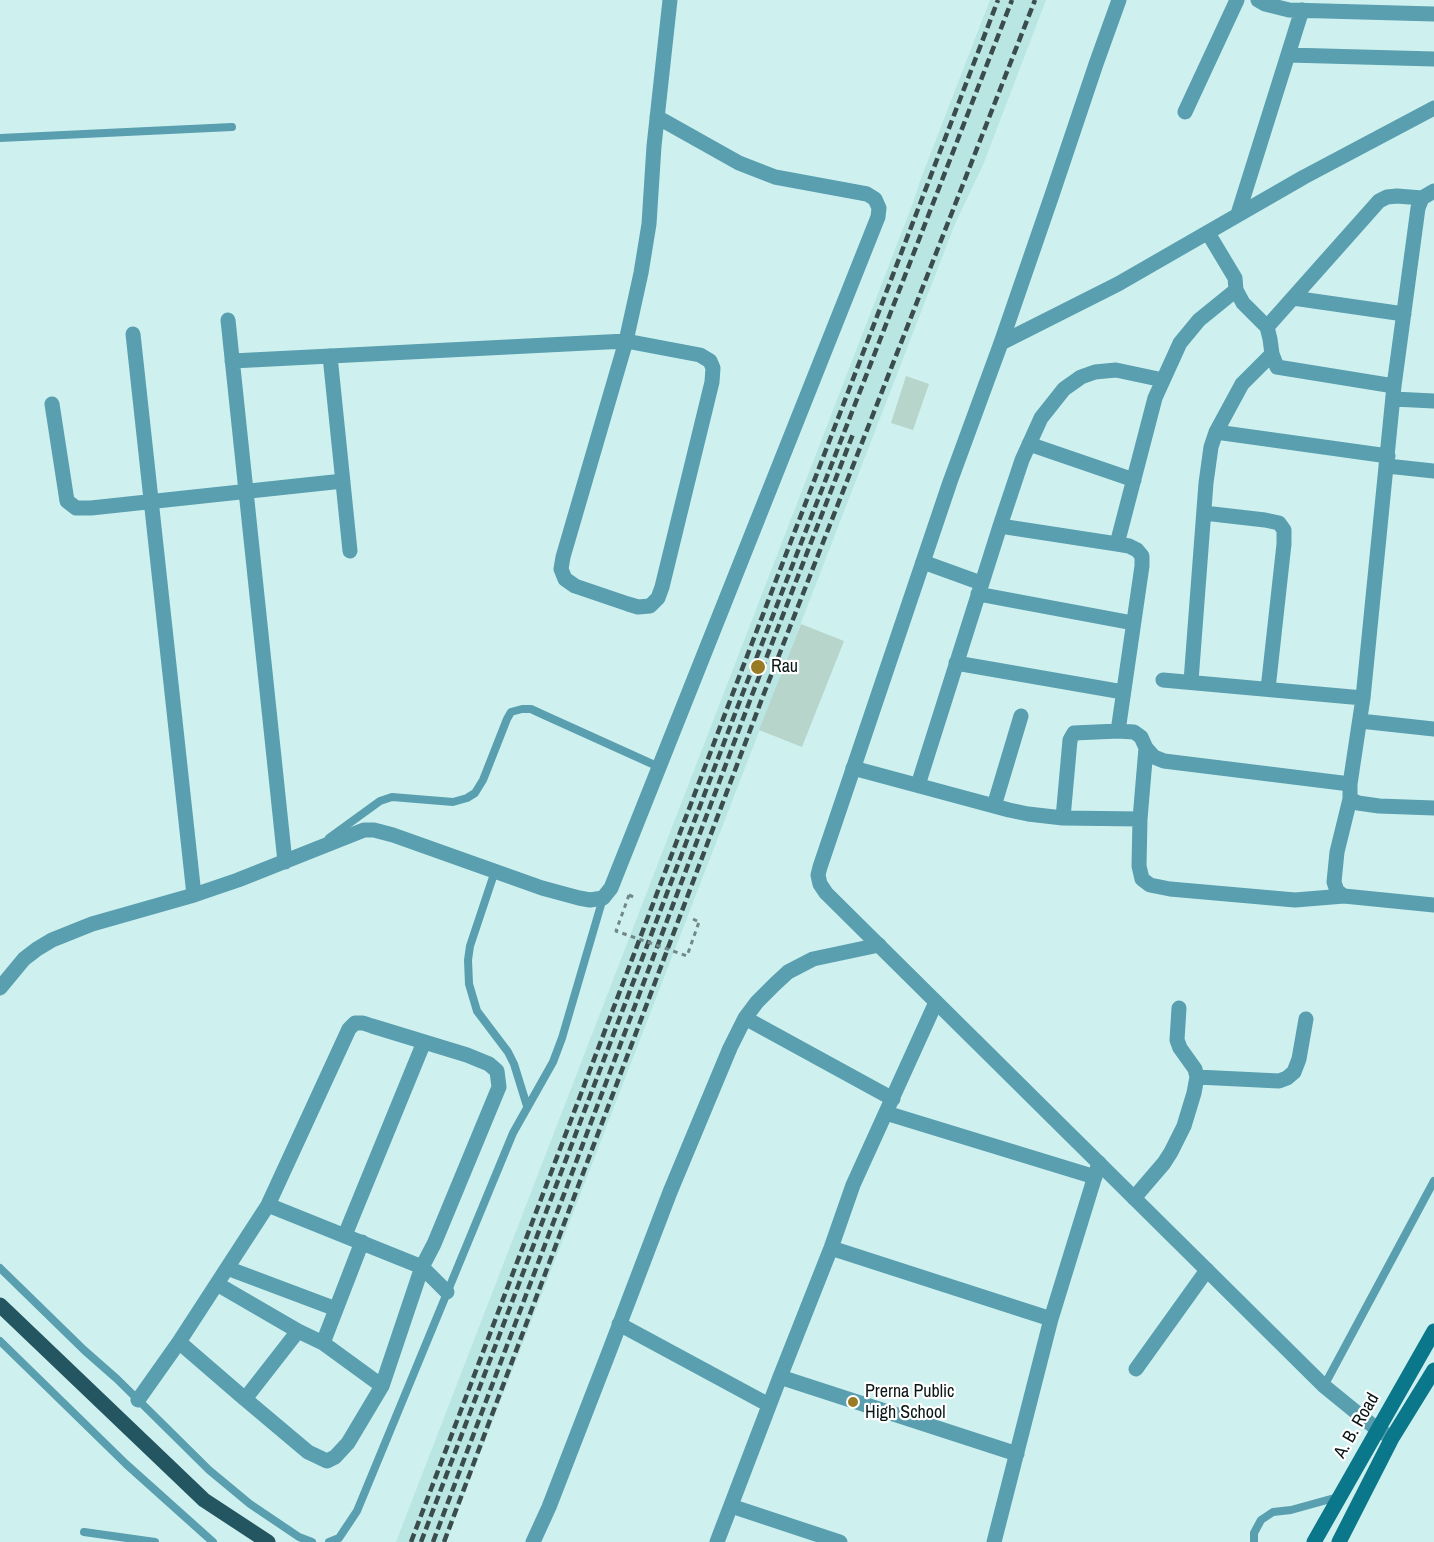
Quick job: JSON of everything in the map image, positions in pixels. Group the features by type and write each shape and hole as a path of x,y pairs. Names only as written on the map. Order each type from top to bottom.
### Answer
{"main road":[{"path":"0,1305 204,1500 268,1542"},
{"name":"A. B. Road","path":"1314,1542 1434,1330"},
{"name":"A. B. Road","path":"1339,1542 1392,1438 1434,1370"}],"street":[{"path":"232,361 626,341 700,355 710,361 713,368 712,382 662,586 658,598 650,606 639,607 575,586 565,579 561,569 626,341 641,273 649,224 657,117 670,0"},
{"path":"1119,0 1095,64 1001,343 950,482 818,875 820,884 826,893 936,1002 1097,1170 1134,1198 1324,1386 1378,1430 1392,1438"},
{"path":"1185,112 1237,0"},
{"path":"1258,0 1289,10 1434,14"},
{"path":"1238,214 1302,10"},
{"path":"1288,55 1434,59"},
{"path":"1001,343 1118,284 1304,177 1434,108"},
{"path":"0,988 24,959 52,940 92,924 194,895 364,830 374,830 542,888 579,898 590,900 603,898 611,888 878,217 879,208 875,199 867,194 775,177 739,163 657,117"},
{"path":"1266,327 1379,201 1387,197 1428,195"},
{"path":"1344,896 1336,891 1334,882 1336,852 1350,792 1363,698 1394,392 1418,208 1428,195"},
{"path":"1208,233 1235,278 1236,290 1244,303 1266,327 1277,367 1434,401"},
{"path":"1117,544 1155,398 1180,343 1199,320 1236,290"},
{"path":"1293,298 1404,315"},
{"path":"228,320 285,862"},
{"path":"133,334 194,895"},
{"path":"1191,681 1211,447 1216,432 1242,384 1272,354"},
{"path":"330,356 350,550"},
{"path":"918,785 1022,460 1041,418 1064,389 1081,377 1095,372 1116,370 1163,380"},
{"path":"52,404 67,501 76,508 343,481"},
{"path":"1216,432 1434,471"},
{"path":"1029,444 1134,480"},
{"path":"1204,513 1279,523 1284,530 1268,689"},
{"path":"1000,526 1117,544 1137,550 1142,556 1118,731"},
{"path":"923,562 980,588 1133,623"},
{"path":"956,663 1123,692"},
{"path":"1163,680 1363,698"},
{"path":"994,806 1021,716"},
{"path":"1360,721 1434,729"},
{"path":"1063,818 1070,740 1074,733 1118,731 1134,732 1141,737 1146,748 1154,757 1164,761 1350,792 1358,803 1434,808"},
{"path":"1146,748 1138,866 1142,879 1150,885 1170,889 1295,900 1344,896 1434,906"},
{"path":"853,768 1028,814 1063,818 1140,819"},
{"path":"533,1542 549,1507 669,1192 745,1018 763,996 788,972 813,959 879,945"},
{"path":"717,1542 831,1248 853,1185 936,1002"},
{"path":"1134,1198 1171,1152 1184,1126 1194,1093 1197,1077 1195,1068 1180,1048 1177,1040 1179,1008"},
{"path":"745,1018 890,1106 1097,1170"},
{"path":"1197,1077 1279,1081 1287,1078 1294,1072 1299,1059 1306,1019"},
{"path":"138,1400 179,1342 268,1204 349,1029 355,1023 363,1023 467,1055 489,1064 497,1071 499,1087 434,1244 422,1267 382,1386 348,1443 335,1457 327,1461 308,1452 179,1342"},
{"path":"345,1235 424,1042"},
{"path":"994,1542 1051,1319 1097,1170"},
{"path":"268,1204 422,1267 447,1292"},
{"path":"323,1343 362,1242"},
{"path":"831,1248 1051,1319"},
{"path":"227,1268 336,1309"},
{"path":"1136,1369 1207,1270"},
{"path":"217,1284 323,1343 382,1386"},
{"path":"620,1324 769,1405"},
{"path":"245,1399 298,1331"},
{"path":"780,1377 1017,1454"},
{"path":"731,1506 840,1542"}],"lane":[{"path":"0,138 232,127"},
{"path":"315,849 380,801 392,797 453,802 475,793 483,780 507,719 512,712 522,709 531,709 659,767"},
{"path":"495,871 470,946 469,984 477,1011 508,1052 514,1064 527,1106"},
{"path":"329,1542 339,1538 357,1511 513,1133 553,1062 603,898"},
{"path":"1324,1386 1434,1181"},
{"path":"0,1268 209,1470 250,1504 299,1538 312,1542"},
{"path":"0,1341 126,1464 213,1542"},
{"path":"1254,1542 1254,1533 1261,1520 1274,1512 1338,1497"},
{"path":"84,1532 155,1542"}],"path":[{"path":"636,898 629,895 616,931 687,956 699,922 693,919"}],"shaded area":[{"path":"990,0 1046,0 983,165 955,224 446,1542 396,1542 913,203"}],"building":[{"path":"906,376 929,384 913,430 891,423"},
{"path":"801,624 844,641 802,747 759,730"}],"railway":[{"path":"411,1542 998,0"},
{"path":"421,1542 744,690 1012,0"},
{"path":"444,1542 763,696 1035,0"},
{"path":"433,1542 752,695 853,434"}],"place":[{"name":"Rau","path":"758,667"},
{"name":"Prerna Public High School","path":"853,1402"}]}
